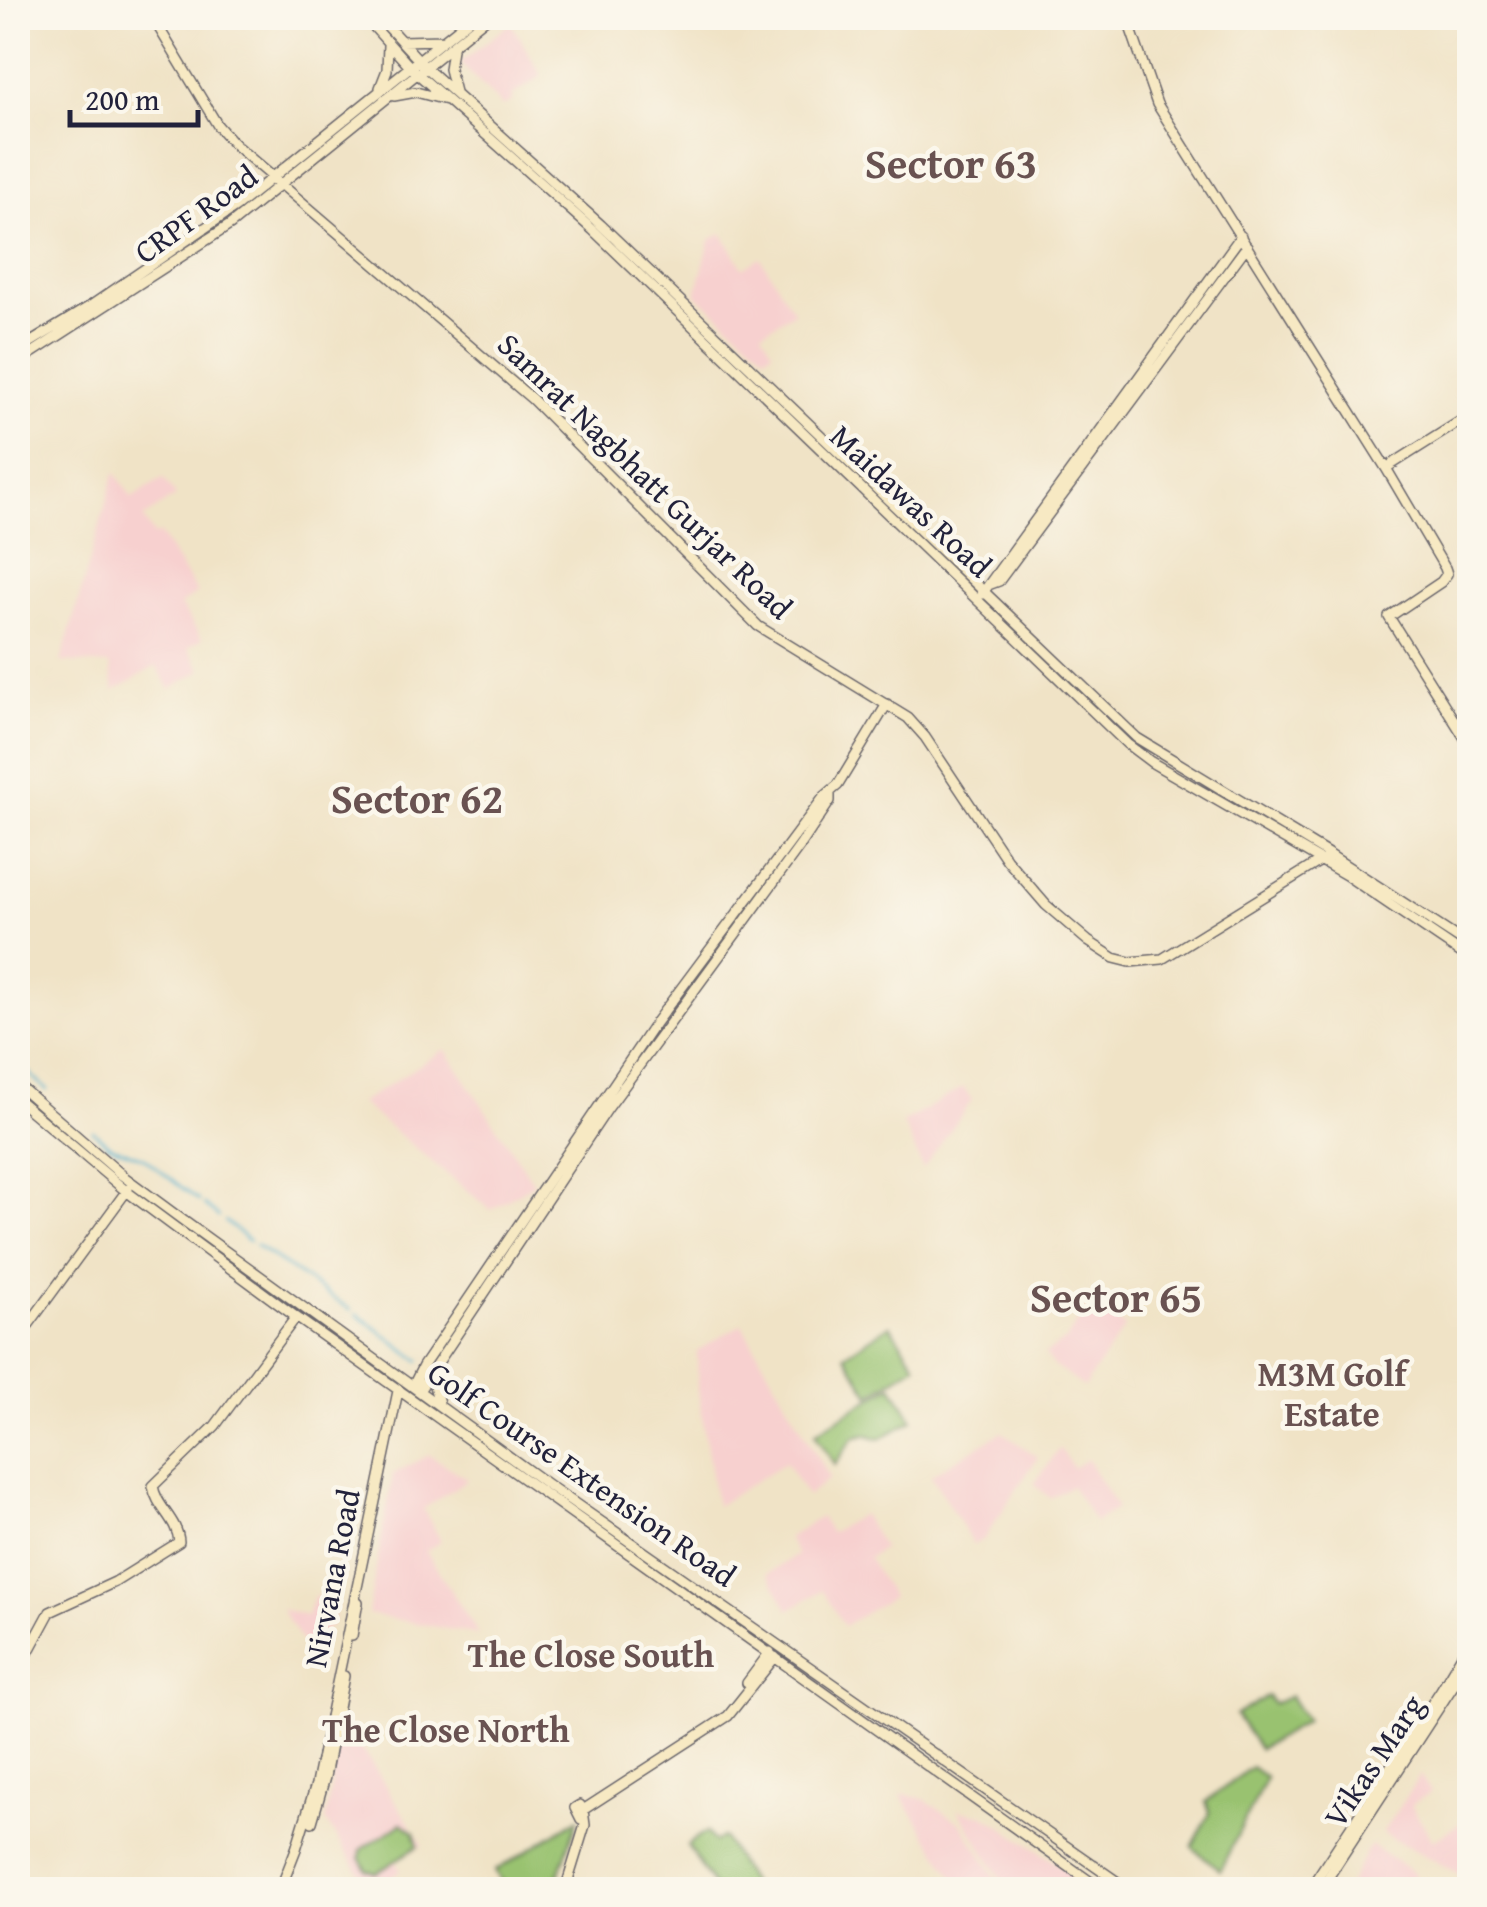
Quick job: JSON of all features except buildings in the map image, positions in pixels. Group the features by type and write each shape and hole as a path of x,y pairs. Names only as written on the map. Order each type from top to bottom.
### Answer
{"street":[{"name":"Samrat Nagbhatt Gurjar Road","path":"153,18 218,126 276,182 446,322 532,399 758,626 908,718 1029,888 1088,941 1122,961 1162,960 1326,858"},
{"name":"Maidawas Road","path":"366,18 387,42 601,225 683,310 985,591 1139,754 1326,858 1470,946"},
{"name":"Maidawas Road","path":"380,18 418,67"},
{"path":"456,101 449,69 450,43 471,18"},
{"path":"18,350 276,182 418,67 486,18"},
{"path":"1127,18 1157,104 1436,550 1447,574 1389,617 1470,746"},
{"path":"401,41 450,43"},
{"path":"379,98 387,70 387,42"},
{"path":"379,98 406,92 456,101"},
{"name":"CRPF Road","path":"18,362 184,256 276,182"},
{"path":"985,591 1240,236"},
{"path":"985,591 1000,582 1247,246"},
{"path":"1386,468 1470,415"},
{"path":"416,1389 426,1369 608,1108 800,846 887,704"},
{"name":"Maidawas Road","path":"1326,858 1470,960"},
{"name":"Golf Course Extension Road","path":"18,1085 127,1185"},
{"name":"Golf Course Extension Road","path":"18,1100 296,1318 447,1426 780,1644 1128,1890"},
{"path":"20,1331 127,1185"},
{"name":"Golf Course Extension Road","path":"182,1226 395,1372 521,1471 772,1656 1102,1890"},
{"path":"18,1671 50,1612 115,1582 180,1542 178,1529 155,1496 153,1486 211,1431 296,1318"},
{"path":"313,1330 321,1320"},
{"path":"395,1372 426,1369"},
{"path":"426,1369 440,1406"},
{"name":"Nirvana Road","path":"283,1890 316,1784 400,1392"},
{"path":"447,1426 455,1416"},
{"path":"1309,1890 1470,1641"},
{"path":"562,1890 581,1809 728,1716 780,1644"},
{"name":"Vikas Marg","path":"1320,1890 1470,1660"}],"shaded area":[{"path":"511,23 542,76 511,96 513,100 503,107 460,63"},
{"path":"722,233 743,268 760,257 794,312 762,332 773,351 765,355 696,294 710,240"},
{"path":"115,472 132,498 163,478 176,496 143,518 154,536 159,533 197,593 180,605 202,639 188,648 202,670 170,689 156,666 114,691 110,665 61,662"},
{"path":"445,1049 534,1183 491,1210 360,1103"},
{"path":"963,1087 972,1100 923,1169 903,1123"},
{"path":"1090,1303 1125,1327 1084,1387 1052,1365 1045,1354 1066,1340"},
{"path":"742,1324 830,1478 807,1496 786,1462 716,1506 698,1391 697,1351"},
{"path":"1002,1432 1038,1457 984,1539 973,1545 931,1475"},
{"path":"1060,1448 1073,1468 1087,1459 1117,1508 1095,1522 1071,1486 1050,1498 1034,1484"},
{"path":"429,1455 468,1479 423,1509 441,1541 426,1551 479,1635 368,1614 393,1474"},
{"path":"862,1514 883,1548 868,1558 892,1597 844,1626 822,1590 789,1610 767,1574 797,1555 787,1538 820,1517 830,1533"},
{"path":"314,1596 338,1600 331,1626 303,1644 281,1609 306,1616"},
{"path":"343,1718 423,1845 396,1862 401,1871 371,1889 325,1821"},
{"path":"1420,1775 1431,1792 1411,1805 1433,1840 1463,1822 1469,1834 1469,1879 1382,1833"},
{"path":"900,1793 924,1799 961,1823 1004,1889 961,1889"},
{"path":"958,1810 985,1815 1077,1877 1059,1889 1008,1889"},
{"path":"1370,1845 1412,1871 1423,1889 1346,1889"}],"green space":[{"path":"890,1325 916,1365 870,1395 845,1355"},
{"path":"892,1385 913,1420 880,1439 865,1434 854,1437 835,1465 815,1433"},
{"path":"1267,1696 1273,1704 1290,1696 1306,1721 1259,1749 1236,1715"},
{"path":"1251,1767 1266,1778 1220,1870 1192,1847 1210,1813 1206,1802"},
{"path":"578,1819 554,1889 506,1889 495,1871"},
{"path":"402,1823 414,1832 418,1846 377,1873 367,1870 360,1858 361,1850"},
{"path":"707,1832 714,1842 723,1837 754,1888 715,1889 687,1845"}],"waterway":[{"path":"18,1063 47,1090"},
{"path":"93,1131 109,1145 144,1158 199,1201"},
{"path":"204,1205 219,1217"},
{"path":"225,1221 249,1241"},
{"path":"255,1245 351,1310"},
{"path":"357,1314 420,1361"}],"district":[{"name":"Sector 63","path":"951,163"},
{"name":"Sector 62","path":"417,798"},
{"name":"Sector 65","path":"1116,1297"},
{"name":"M3M Golf Estate","path":"1332,1394"},
{"name":"The Close South","path":"591,1655"},
{"name":"The Close North","path":"446,1730"}]}
